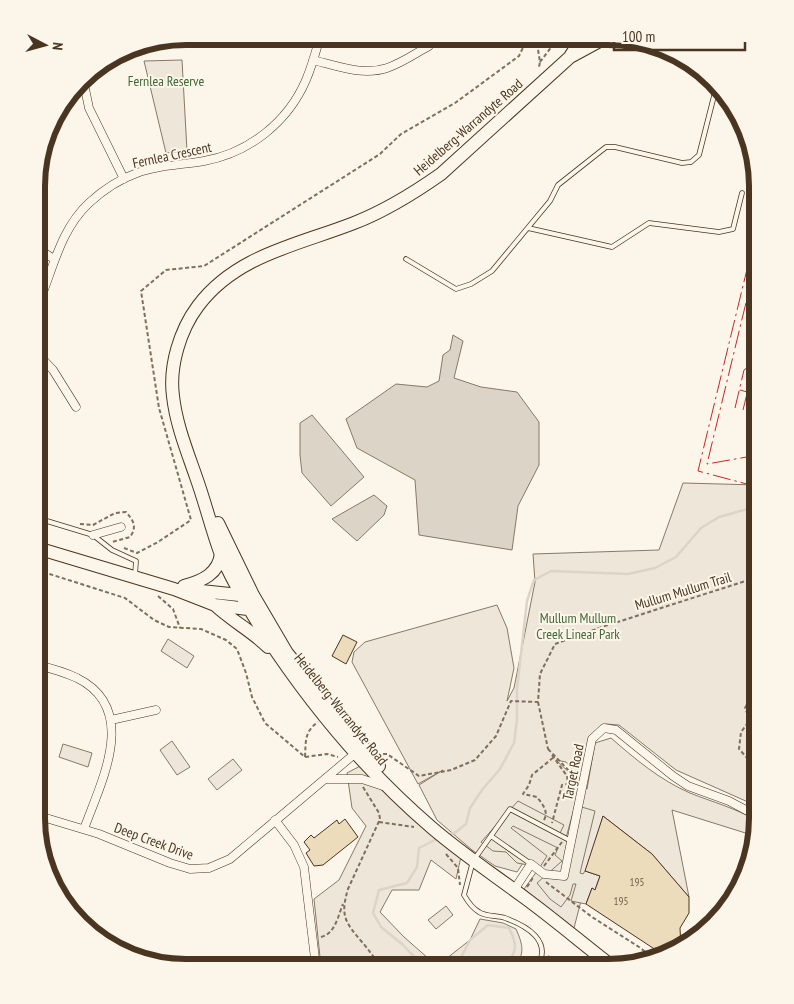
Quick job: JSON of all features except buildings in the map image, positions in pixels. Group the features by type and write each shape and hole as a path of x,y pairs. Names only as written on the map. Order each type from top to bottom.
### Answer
{"main road":[{"name":"Heidelberg-Warrandyte Road","path":"576,47 441,174 418,190 386,209 354,223 272,251 235,271 204,298 185,327 174,362 173,396 181,434 221,553 255,610 282,661 325,717 356,753 406,804 473,861 514,890 602,959"},
{"name":"Heidelberg-Warrandyte Road","path":"201,489 247,596"},
{"path":"45,550 174,589 215,605 255,610"},
{"path":"174,589 202,581 220,563 221,553"},
{"path":"174,589 247,596"},
{"path":"215,605 225,615 258,637 282,661"},
{"name":"Heidelberg-Warrandyte Road","path":"255,610 356,753 374,760 392,780 406,804"}],"street":[{"name":"Fernlea Crescent","path":"45,287 63,238 87,205 101,193 138,172 225,157 261,137 288,111 306,80 318,45"},
{"path":"313,60 358,71 375,70 388,68 429,46"},
{"path":"84,89 89,108 124,179"},
{"path":"45,253 54,259"},
{"path":"45,362 53,370 76,406"},
{"path":"93,535 121,527"},
{"path":"45,667 65,673 84,682 102,700 111,720 113,738 110,752 84,829"},
{"path":"111,720 156,710"},
{"name":"Target Road","path":"530,864 544,874 564,876 592,739 604,728 616,730 688,786 729,801 749,812"},
{"name":"Deep Creek Drive","path":"45,818 84,829 170,863 197,869 215,866 230,859 356,753"},
{"path":"326,779 362,779 390,788"},
{"path":"275,820 302,860 306,876 315,959"},
{"path":"514,890 530,864"}],"lane":[{"path":"406,259 456,290 471,284 492,271 550,201 558,185 606,147 615,146 682,163 691,162 699,155 715,94"},
{"path":"528,228 612,247 649,223 719,232 733,229 742,193"},
{"path":"45,520 93,535 112,550 136,561 135,577"},
{"path":"540,959 540,941 535,934 525,927 504,918 480,913 469,904 464,895 473,861 510,809 550,832 571,841"},
{"path":"491,836 530,864"}],"path":[{"path":"78,524 93,525 115,513 126,512 134,520 134,531 130,537 110,542 136,553 158,542 191,520 160,408 141,291 166,270 204,266 380,154 401,134 456,103 519,56 524,45"},
{"path":"537,45 539,67"},
{"path":"540,62 553,45"},
{"path":"45,573 125,598 154,620 169,627 201,629 226,640 236,649 246,673 252,697 265,724 305,757 356,753"},
{"name":"Mullum Mullum Trail","path":"554,758 548,749 538,702 540,674 554,644 749,581"},
{"path":"152,582 154,592 173,609 180,628"},
{"path":"374,760 381,754 387,754 419,776 451,770 475,760 496,736 511,701 538,702"},
{"path":"749,701 745,708 749,718"},
{"path":"305,757 307,733 310,728 325,717"},
{"path":"749,721 741,732 739,749 749,760"},
{"path":"541,826 546,816 545,808 537,797 523,794 529,785 532,775 554,758 567,776 568,784 562,785 558,795 550,832"},
{"path":"313,937 324,937 331,931 379,822 379,813 363,788 362,779"},
{"path":"379,822 408,825 417,828"},
{"path":"444,851 458,868 459,882 464,895"},
{"path":"543,880 592,917 647,953"},
{"path":"345,900 344,912 346,923 375,959"},
{"path":"541,952 554,959"}],"green space":[{"name":"Fernlea Reserve","path":"182,60 187,151 166,153 144,61"},
{"name":"Mullum Mullum Creek Linear Park","path":"683,483 749,485 749,802 676,770 619,725 606,724 590,737 581,780 566,762 556,760 587,789 595,743 611,738 668,782 690,793 749,816 748,834 672,810 689,897 652,854 603,816 574,928 524,889 540,867 527,857 517,872 495,866 472,850 437,820 419,785 443,770 418,784 352,662 354,652 365,642 497,605 507,628 514,668 507,701 514,688 535,582 533,554 659,550"},
{"path":"168,639 194,656 187,668 161,651"},
{"path":"172,741 190,767 177,775 160,750"},
{"path":"63,744 92,753 88,767 59,757"},
{"path":"233,759 242,770 217,790 208,779"},
{"path":"362,765 462,852 456,879 431,860 419,890 392,890 380,912 429,959 320,959 314,899 339,880 366,826 352,808 347,773"},
{"path":"446,906 453,915 436,929 428,920"},
{"path":"480,919 503,923 516,929 522,949 519,959 446,959 470,940"}],"shaded area":[{"path":"453,335 463,341 454,378 481,387 517,392 539,422 539,465 518,506 512,550 419,535 415,480 357,448 346,419 396,384 427,387 439,381 443,355 450,350"},
{"path":"312,415 364,477 331,506 302,473 300,423"},
{"path":"374,495 387,506 384,515 357,541 332,519"},
{"path":"518,801 564,825 560,833 566,838 575,805 595,811 580,873 583,874 585,871 600,876 595,890 592,888 586,904 571,901 576,884 573,884 570,895 561,907 550,899 537,883 562,861 555,855 558,848 513,826 511,828 547,856 540,867 517,863 506,852 493,851 481,842"}],"waterway":[{"path":"446,836 456,832 466,824 470,808 500,769 514,743 517,719 517,689 527,601 534,580 551,571 628,574 655,568 676,557 701,528 719,517 749,509"},
{"path":"416,959 381,927 373,913 379,890 407,883 417,867 419,848 439,838"},
{"path":"460,959 470,940 488,925 509,928 515,944 514,953 510,959"}],"power":[{"path":"749,261 698,471 749,485"},
{"path":"749,290 707,464 749,457"},
{"path":"735,408 744,370 749,366"},
{"path":"743,410 749,385"},
{"path":"740,390 749,392"}]}
